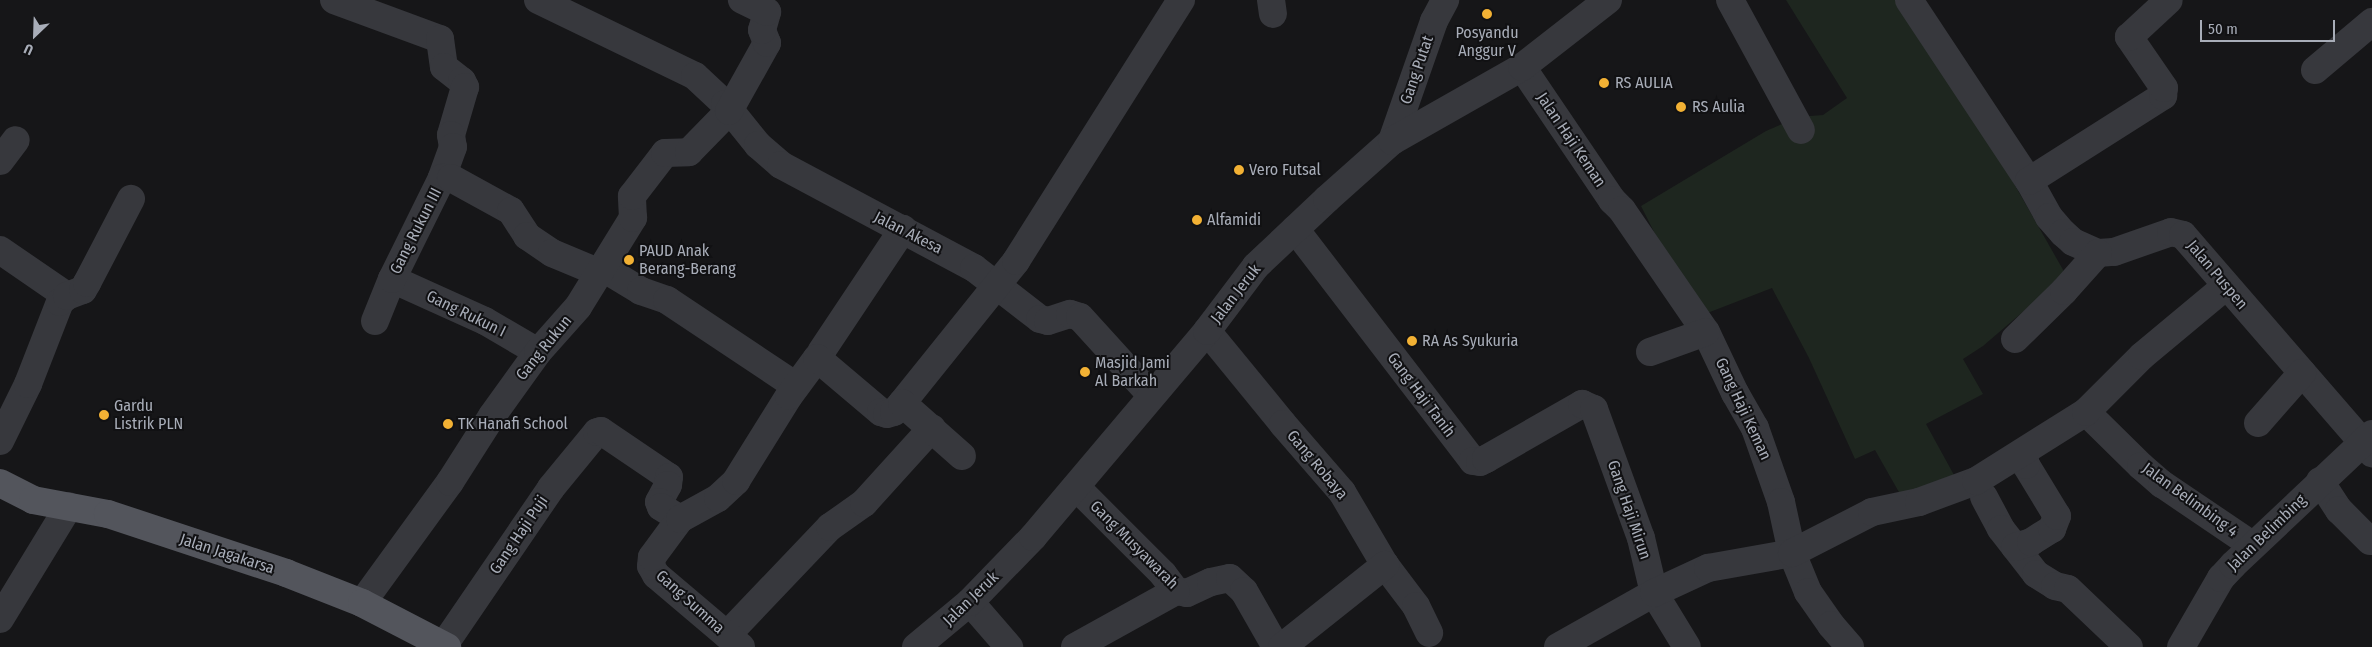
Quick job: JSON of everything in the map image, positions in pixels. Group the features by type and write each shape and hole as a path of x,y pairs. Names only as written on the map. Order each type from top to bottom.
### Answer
{"main road":[{"name":"Jalan Jagakarsa","path":"0,483 33,500 108,514 227,553 362,603 446,646"}],"street":[{"path":"334,0 440,39 444,67 462,81 465,87 451,135 453,147 442,178"},
{"name":"Jalan Akesa","path":"538,0 695,76 725,104 758,145 781,165 974,268 1040,319 1048,320 1070,314 1080,317 1151,395"},
{"path":"729,111 767,43 762,30 767,12 742,0"},
{"path":"680,519 718,498 736,481 816,358 881,412 887,414 894,412 998,285 1039,226 1181,0"},
{"name":"Gang Putat","path":"1392,141 1434,21 1445,0"},
{"name":"Jalan Jeruk","path":"916,647 970,602 1032,537 1206,331 1256,266 1295,229 1392,141 1522,68 1608,0"},
{"path":"1730,0 1801,130"},
{"path":"1909,0 2029,181 2049,217 2063,233 2084,248 2098,253 2064,291 2015,339"},
{"path":"2029,181 2163,96 2164,88 2128,37 2169,0"},
{"path":"2315,70 2372,22"},
{"name":"Jalan Haji Keman","path":"1522,68 1612,200 1622,210"},
{"name":"Gang Rukun","path":"362,603 450,482 492,416 538,352 578,307 633,218 632,196 665,153 689,152 729,111"},
{"name":"Gang Rukun III","path":"375,321 392,279 442,178 451,178 511,211 527,236 552,253 602,270 641,291 667,300 796,386"},
{"path":"0,441 28,384 60,302 68,296 78,293 87,284 131,199"},
{"name":"Gang Haji Keman","path":"1622,210 1706,332 1735,393 1755,428 1767,458 1781,502 1792,553 1808,592 1831,625 1850,647"},
{"path":"821,352 903,229"},
{"name":"Gang Haji Tanih","path":"1295,229 1472,461 1480,462 1486,459 1582,404"},
{"name":"Jalan Puspen","path":"2098,253 2114,252 2171,232 2176,232 2189,240 2226,286 2302,373 2369,443"},
{"path":"0,250 68,296"},
{"name":"Gang Rukun I","path":"392,279 484,321 538,352"},
{"path":"1558,647 1654,593 1708,568 1792,553 1872,512 1918,502 1976,481 2086,412 2142,356 2226,286"},
{"name":"Gang Robaya","path":"1206,331 1342,492 1385,565 1416,606 1428,642"},
{"path":"1650,352 1706,332"},
{"path":"2258,423 2302,373"},
{"path":"902,403 962,456"},
{"name":"Gang Haji Mirun","path":"1582,404 1594,409 1641,538 1654,593 1687,647"},
{"name":"Jalan Belimbing 4","path":"2086,412 2162,484 2252,545"},
{"path":"734,641 830,527 864,503 932,428"},
{"name":"Gang Haji Puji","path":"446,646 551,488 594,434 601,431 670,477 659,502 662,507 680,519"},
{"name":"Jalan Belimbing","path":"2181,647 2221,578 2252,545 2320,481 2369,443"},
{"path":"2015,546 2031,542 2052,529 2057,516 2026,465 2023,453"},
{"path":"2320,481 2339,510 2370,541"},
{"name":"Gang Musyawarah","path":"1076,487 1163,574 1176,591 1187,593 1211,582 1230,578 1244,590 1276,647"},
{"path":"1984,497 2000,529 2036,574 2055,586 2068,589 2129,647"},
{"path":"0,619 70,506"},
{"name":"Gang Summa","path":"680,519 652,557 651,566 656,575 734,641"},
{"path":"1282,647 1385,565"},
{"path":"1075,647 1176,591"},
{"path":"970,602 1009,647"}],"shaded area":[{"path":"1786,0 1897,0 2000,159 2066,275 1983,346 1963,359 1983,394 1926,424 1954,475 1904,501 1875,450 1855,459 1809,358 1772,288 1697,317 1641,206 1766,131 1798,117 1823,115 1847,98"}],"place":[{"name":"Posyandu Anggur V","path":"1487,14"},
{"name":"RS AULIA","path":"1604,83"},
{"name":"RS Aulia","path":"1681,107"},
{"name":"Vero Futsal","path":"1239,170"},
{"name":"Alfamidi","path":"1197,220"},
{"name":"PAUD Anak Berang-Berang","path":"629,260"},
{"name":"RA As Syukuria","path":"1412,341"},
{"name":"Masjid Jami Al Barkah","path":"1085,372"},
{"name":"Gardu Listrik PLN","path":"104,415"},
{"name":"TK Hanafi School","path":"448,424"}]}
